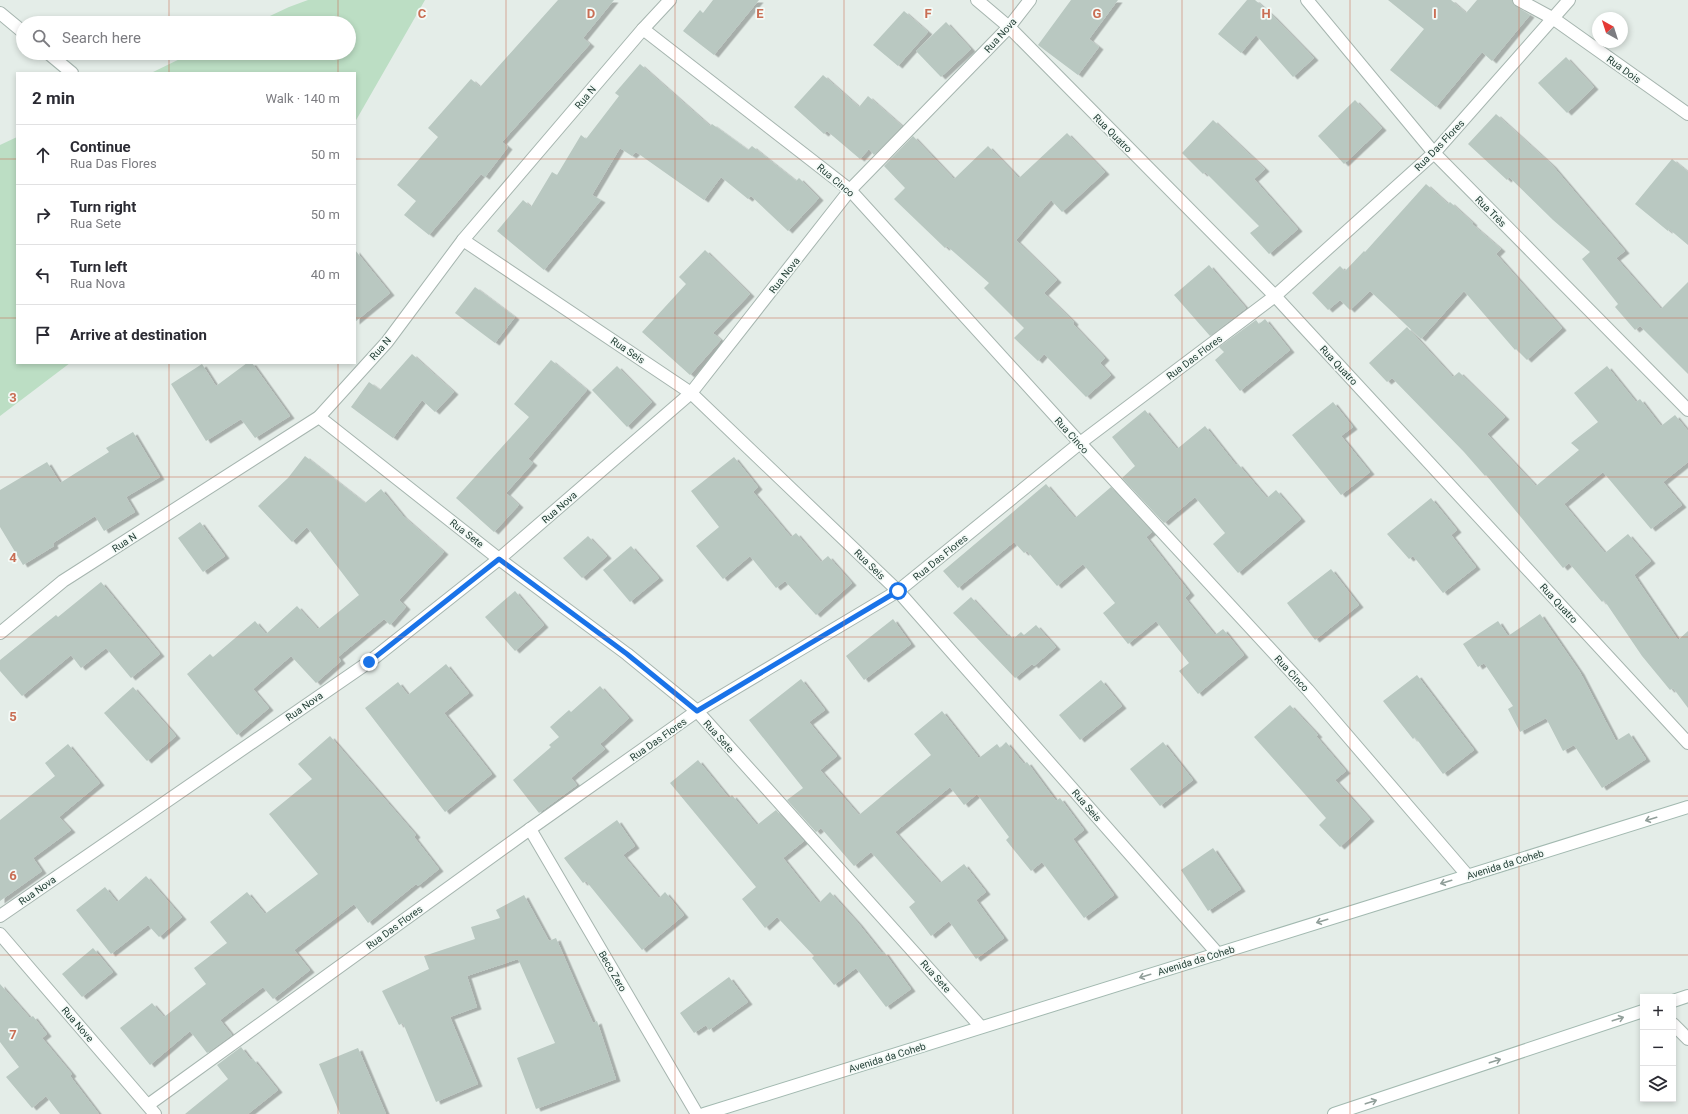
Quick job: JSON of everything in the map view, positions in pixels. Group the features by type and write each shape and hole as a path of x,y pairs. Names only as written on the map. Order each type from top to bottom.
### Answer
{"street":[{"name":"Rua N","path":"0,633 63,581 319,417 387,342 463,240 643,29 670,0"},
{"name":"Rua Quatro","path":"977,0 1009,27 1275,296 1688,743"},
{"name":"Rua Nova","path":"0,916 369,662 499,559 691,393 850,190 1009,27 1030,0"},
{"name":"Rua Três","path":"1307,0 1434,153 1688,410"},
{"name":"Rua Dois","path":"1519,0 1554,19 1688,114"},
{"name":"Rua Das Flores","path":"152,1110 530,829 697,711 898,591 1080,443 1275,296 1434,153 1554,19 1569,0"},
{"path":"0,13 16,26"},
{"name":"Rua Cinco","path":"643,29 850,190 1080,443 1308,690 1468,876"},
{"path":"56,60 71,72"},
{"name":"Rua Seis","path":"463,240 691,393 898,591 1218,954"},
{"name":"Rua Sete","path":"319,417 499,559 627,654 697,711 981,1027"},
{"name":"Avenida da Coheb","path":"704,1114 1688,807"},
{"name":"Beco Zero","path":"530,829 697,1114"},
{"name":"Rua Nove","path":"0,934 152,1110"},
{"path":"1676,1000 1688,996"},
{"path":"1334,1114 1640,1012"},
{"path":"1676,1027 1688,1039"}],"green space":[{"path":"308,0 425,0 356,120 356,72 153,72 178,60 356,60 356,16 270,16"},
{"path":"16,137 16,364 69,364 0,416 0,145"}],"building":[{"path":"558,0 614,0 583,38 590,44 502,142 508,147 485,177 481,174 429,235 404,215 416,201 397,185 438,137 428,128 471,79 480,87"},
{"path":"713,0 759,0 714,55 683,31 700,10 703,13"},
{"path":"1071,0 1118,0 1089,39 1099,47 1078,75 1038,45"},
{"path":"1247,0 1255,0 1273,16 1314,58 1293,77 1256,35 1241,53 1218,34"},
{"path":"1388,0 1451,0 1466,13 1477,0 1512,0 1515,6 1530,15 1492,61 1482,52 1436,107 1390,70 1424,29"},
{"path":"904,11 928,32 898,66 873,45"},
{"path":"946,22 971,49 941,77 916,51"},
{"path":"1566,57 1594,87 1567,113 1538,83"},
{"path":"640,64 710,126 712,124 748,150 752,146 796,181 799,178 819,198 788,231 751,196 748,199 721,177 704,200 636,152 632,156 620,148 592,195 601,200 544,270 497,231 523,200 531,207 552,172 557,175 581,135 586,139 619,96 615,93"},
{"path":"823,75 859,107 868,96 902,126 874,155 869,149 860,159 827,131 824,134 794,107"},
{"path":"1355,100 1382,128 1344,164 1318,136"},
{"path":"1496,114 1552,165 1625,251 1616,258 1661,309 1688,282 1688,374 1640,326 1635,330 1615,307 1618,304 1582,259 1590,252 1553,220 1509,177 1507,180 1468,144"},
{"path":"1213,120 1265,169 1254,179 1298,229 1269,254 1250,233 1259,226 1205,172 1203,174 1182,153"},
{"path":"1067,133 1105,172 1062,212 1051,200 1016,240 1057,280 1044,293 1074,322 1073,324 1105,358 1100,363 1111,375 1086,397 1044,354 1038,361 1014,338 1024,328 984,288 989,283 947,246 945,248 894,199 905,188 884,166 913,136 954,179 988,146 1019,178"},
{"path":"1672,159 1688,172 1688,245 1635,204"},
{"path":"1426,184 1448,204 1450,202 1473,223 1472,224 1501,249 1496,254 1562,328 1527,360 1516,349 1515,350 1464,291 1421,339 1370,291 1350,310 1340,300 1328,310 1312,293 1340,266 1345,271 1364,251 1365,252"},
{"path":"705,250 750,294 713,333 721,340 690,375 642,332 686,284 679,277"},
{"path":"356,251 390,293 356,321"},
{"path":"1209,265 1246,308 1210,336 1174,295"},
{"path":"475,287 515,317 495,343 455,313"},
{"path":"1265,319 1290,350 1240,391 1215,360 1224,352 1219,347 1256,320 1259,324"},
{"path":"1407,327 1453,377 1459,372 1505,417 1487,434 1536,486 1579,450 1571,443 1598,422 1574,393 1607,366 1636,402 1640,399 1661,426 1675,415 1688,431 1688,462 1663,482 1682,505 1651,529 1603,472 1564,504 1605,553 1628,534 1651,561 1634,575 1678,640 1688,631 1688,708 1673,688 1670,690 1642,656 1604,600 1602,602 1569,563 1563,568 1486,475 1485,476 1464,452 1392,378 1387,382 1369,363"},
{"path":"412,354 454,392 435,412 422,400 393,438 351,407 369,382 380,390"},
{"path":"551,360 587,390 528,459 533,463 506,493 519,505 494,532 456,498 529,417 514,404"},
{"path":"202,364 216,386 246,364 253,364 290,416 255,438 241,419 206,441 171,384"},
{"path":"617,366 652,402 627,427 592,390"},
{"path":"1333,402 1353,427 1341,436 1370,472 1341,495 1292,435"},
{"path":"1145,410 1177,449 1205,426 1236,465 1238,464 1267,498 1276,490 1301,519 1238,573 1213,544 1225,533 1195,497 1164,523 1122,478 1135,466 1112,437"},
{"path":"133,432 160,477 126,497 135,512 104,531 95,516 53,543 54,546 23,565 0,527 0,490 47,462 60,483 109,452 106,448"},
{"path":"305,456 365,503 381,489 403,516 444,552 399,600 406,607 390,625 384,619 338,657 341,661 316,683 291,656 253,689 269,708 237,735 187,674 210,654 213,657 255,621 266,634 297,606 318,629 359,595 307,527 292,542 258,506 288,478"},
{"path":"734,457 758,487 753,492 791,537 796,533 821,562 828,556 852,583 816,615 785,581 776,588 750,556 723,579 696,546 719,527 691,491"},
{"path":"1046,484 1075,518 1111,487 1152,532 1146,537 1190,593 1185,598 1215,635 1223,629 1244,655 1198,694 1179,671 1189,663 1156,621 1128,644 1103,613 1115,603 1083,564 1057,586 1027,551 1024,553 1014,542 958,588 943,571"},
{"path":"1431,498 1457,530 1451,535 1476,567 1443,593 1413,556 1409,559 1387,534"},
{"path":"200,522 225,556 203,572 178,538"},
{"path":"588,536 607,556 582,578 563,558"},
{"path":"631,546 659,578 630,602 603,570"},
{"path":"1331,569 1359,605 1315,640 1287,603"},
{"path":"101,582 160,654 131,678 106,648 81,668 71,655 22,696 0,671 0,660 56,615 58,617"},
{"path":"515,591 544,625 515,651 485,617"},
{"path":"971,597 1007,636 1009,634 1013,639 1021,632 1024,635 1036,625 1056,647 1034,666 1032,664 1015,678 953,613"},
{"path":"1540,614 1580,672 1616,741 1629,733 1646,759 1602,788 1574,745 1563,751 1546,718 1520,732 1508,709 1513,706 1484,663 1478,667 1463,644 1498,621 1508,636"},
{"path":"893,619 911,644 864,680 846,656"},
{"path":"446,664 469,693 444,713 492,774 445,812 365,708 398,682 408,695"},
{"path":"1417,675 1474,750 1443,774 1415,737 1413,739 1383,701"},
{"path":"801,679 825,710 809,722 837,756 820,770 859,815 931,755 914,734 942,711 979,758 997,744 1000,748 1006,742 1024,764 1027,762 1056,801 1060,798 1084,830 1073,839 1114,895 1084,918 1042,862 1031,871 1006,840 1009,837 977,794 964,805 950,787 895,832 940,883 964,864 986,892 976,900 1004,938 976,959 949,921 931,936 909,907 915,902 871,852 854,866 821,828 816,832 787,800 803,788 749,720"},
{"path":"1101,680 1122,706 1080,740 1059,715"},
{"path":"600,686 629,718 600,744 605,749 571,778 577,785 539,813 513,780 551,747 549,745 559,737 550,727 569,710 571,712"},
{"path":"133,687 176,736 147,761 104,713"},
{"path":"1290,705 1318,735 1316,736 1346,771 1335,780 1370,819 1340,847 1319,825 1326,818 1254,737"},
{"path":"330,736 416,835 414,837 439,869 418,886 416,884 368,923 354,904 294,950 310,970 273,999 263,987 220,1020 232,1035 207,1053 190,1031 150,1065 120,1028 152,1003 164,1017 206,984 194,968 227,943 210,922 247,892 265,914 318,874 269,814 312,779 298,764"},
{"path":"1163,742 1193,780 1160,806 1130,769"},
{"path":"68,744 100,783 59,817 71,830 33,858 42,871 0,901 0,820 55,776 45,763"},
{"path":"698,760 729,798 732,795 757,825 776,810 804,841 783,858 819,903 830,892 882,953 884,952 911,989 886,1007 856,968 834,985 812,958 814,956 777,917 765,928 742,899 756,887 670,783"},
{"path":"617,820 635,846 623,855 659,898 665,892 684,915 642,950 586,881 583,883 564,858"},
{"path":"1213,848 1241,889 1208,911 1181,870"},
{"path":"146,876 182,917 159,937 148,925 111,954 76,910 105,887 117,902"},
{"path":"524,895 549,941 556,938 593,1023 597,1021 616,1079 536,1109 517,1058 555,1043 518,959 467,976 477,1007 450,1017 478,1084 436,1102 403,1023 399,1025 382,991 429,969 424,956 475,939 471,927 500,918 496,910"},
{"path":"93,948 113,972 82,997 62,974"},
{"path":"729,977 748,1002 709,1030 706,1025 694,1033 680,1013"},
{"path":"0,984 30,1018 33,1016 47,1034 42,1038 72,1074 70,1076 99,1114 60,1114 46,1096 32,1108 6,1077 19,1067 0,1042"},
{"path":"241,1047 251,1060 253,1059 278,1090 248,1114 185,1114 228,1079 217,1065"},
{"path":"358,1048 386,1114 340,1114 319,1064"}],"route":[{"path":"369,662 499,559 627,654 697,711 898,591"}]}
